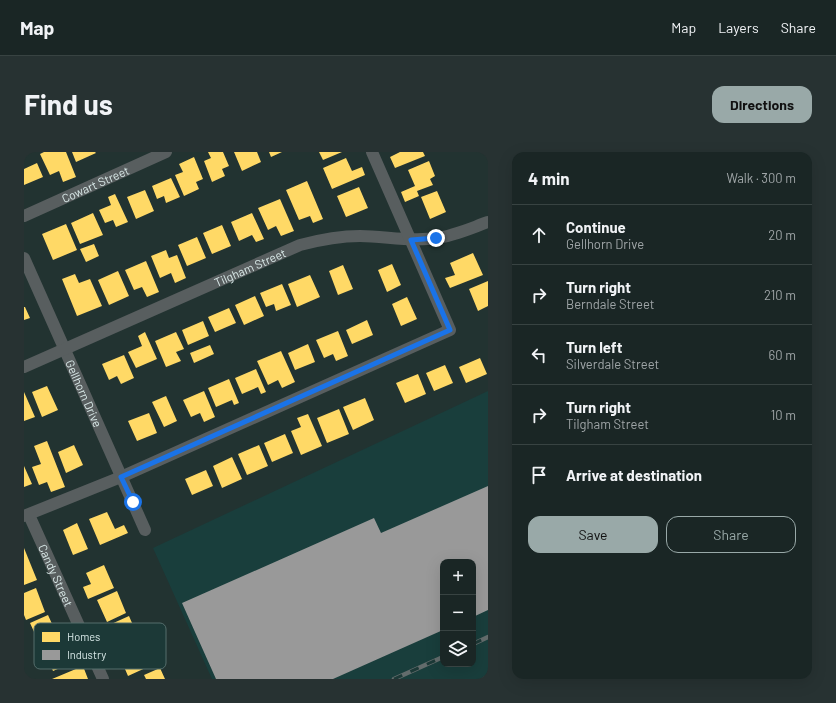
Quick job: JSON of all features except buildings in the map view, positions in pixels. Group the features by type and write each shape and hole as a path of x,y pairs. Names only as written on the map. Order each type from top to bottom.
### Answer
{"street":[{"name":"Cowart Street","path":"24,216 166,152"},
{"path":"27,516 121,477 450,330 372,152"},
{"name":"Tilgham Street","path":"24,367 300,245 338,237 360,236 411,240 436,238 460,233 488,222"},
{"name":"Gellhorn Drive","path":"24,258 145,530"},
{"name":"Candy Street","path":"27,516 77,623"},
{"name":"Candy Street","path":"98,669 103,679"}],"shaded area":[{"path":"488,391 488,679 212,679 153,548"}],"railway":[{"path":"476,643 488,637"},
{"path":"394,679 440,658"},
{"path":"484,679 488,677"}],"route":[{"path":"133,502 121,477 450,330 411,240 436,238"}]}
